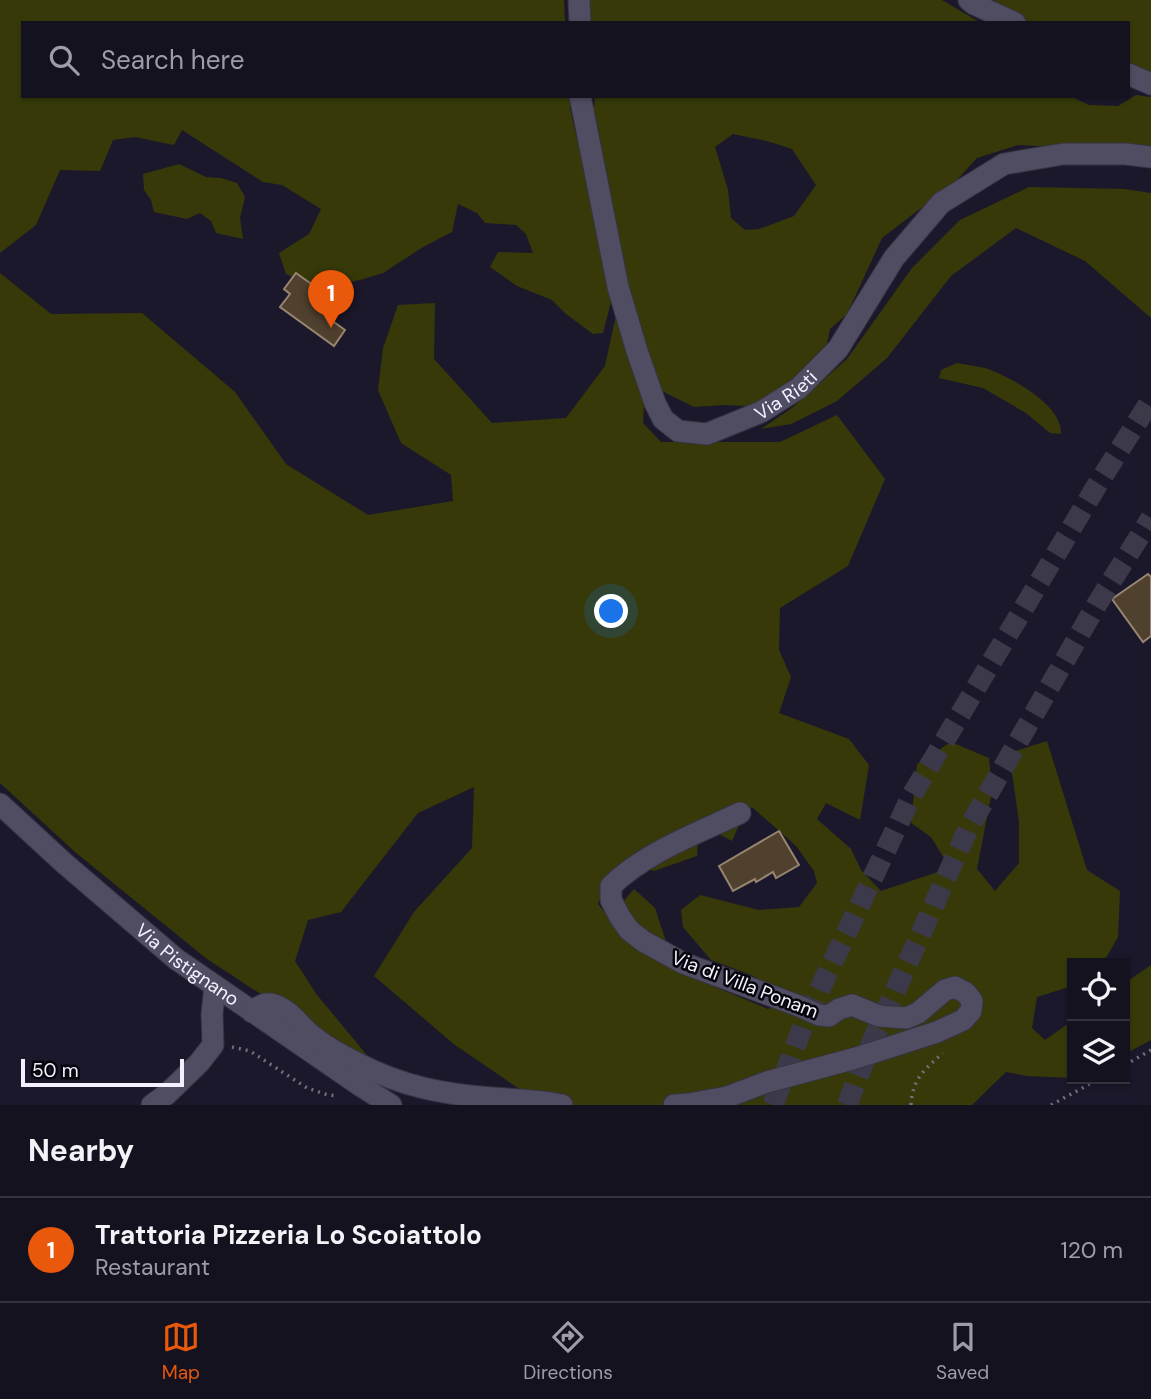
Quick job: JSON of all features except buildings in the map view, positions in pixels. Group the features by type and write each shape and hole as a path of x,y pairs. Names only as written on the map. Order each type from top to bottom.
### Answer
{"street":[{"path":"579,0 580,21"},
{"path":"969,0 1012,21"},
{"path":"1130,75 1151,84"},
{"name":"Via Rieti","path":"580,98 618,287 655,403 663,419 678,431 707,434 761,412 799,388 838,349 894,258 941,203 1004,164 1063,154 1126,154 1151,157"},
{"name":"Via Pistignano","path":"0,804 176,959 391,1105"},
{"name":"Via di Villa Ponam","path":"674,1105 727,1097 767,1082 937,1032 963,1020 971,1011 972,1001 967,993 956,987 945,990 918,1013 906,1018 879,1016 852,1005 829,1016 818,1015 683,962 643,941 629,930 611,900 611,886 645,860 740,813"},
{"path":"152,1105 199,1063 213,1045 215,986"},
{"path":"252,1012 261,1005 274,1004 293,1016 309,1033 357,1064 411,1086 456,1094 545,1101 562,1105"}],"path":[{"path":"213,1045 250,1051 307,1088 328,1096 339,1096"},
{"path":"1130,1062 1151,1050"},
{"path":"911,1105 912,1091 922,1071 944,1053"},
{"path":"1051,1105 1090,1084"}],"shaded area":[{"path":"0,0 564,0 565,21 21,21 21,98 570,98 576,135 615,286 603,333 593,334 552,300 517,286 490,267 498,252 533,253 526,234 516,225 485,223 477,213 458,204 452,232 383,273 319,288 286,274 279,253 309,234 321,209 282,185 263,182 182,130 174,145 135,137 113,140 100,171 60,170 36,225 0,253"},
{"path":"588,0 942,0 978,21 588,21"},
{"path":"994,0 1151,0 1151,77 1130,68 1130,21 1026,21 1011,14"},
{"path":"1136,95 1151,97 1151,151 1018,145 977,158 955,182 882,238 847,314 830,329 826,348 809,367 752,408 724,405 694,407 658,389 640,332 592,130 595,98 1074,98 1089,105 1118,106","holes":["733,134 792,149 816,185 794,216 759,229 745,230 731,218 728,190 715,147"]},
{"path":"179,164 206,177 237,183 245,197 240,218 243,239 216,233 211,221 200,213 187,219 154,212 151,200 144,190 143,174"},
{"path":"1029,187 1124,189 1151,193 1151,318 1085,261 1016,228 951,276 887,358 837,401 791,424 761,429 792,408 847,359 912,268 960,220"},
{"path":"0,273 51,314 142,313 235,392 286,464 368,515 453,501 451,475 401,443 378,390 383,348 398,305 435,303 434,359 492,423 566,418 605,366 618,306 645,386 643,423 661,442 780,442 837,415 885,479 848,566 780,608 779,650 791,677 779,713 849,739 869,765 860,820 826,803 817,819 851,849 861,870 881,891 950,868 931,837 911,823 917,764 951,742 989,758 992,791 977,869 995,891 1019,863 1019,821 1009,753 1047,741 1087,870 1120,891 1118,937 1106,958 1067,958 1067,988 1037,997 1032,1028 1045,1040 1067,1025 1067,1078 1006,1072 972,1105 543,1105 455,1045 374,976 414,912 472,848 474,787 418,813 341,912 308,920 295,961 317,995 366,1054 376,1081 270,1000 207,959 75,852 0,783","holes":["752,807 796,846 814,871 817,883 799,907 759,910 700,895 681,910 683,927 711,960 783,991 784,1003 768,1009 703,982 673,963 655,908 634,889 615,911 606,914 598,904 605,883 625,862 654,871 697,856 698,840 719,834 732,841 740,823"]},
{"path":"957,363 985,368 1033,393 1053,413 1061,434 1050,433 1026,413 983,388 939,378 941,370"},
{"path":"1151,965 1151,1040 1130,1051 1130,1021 1130,980"}],"tunnel":[{"path":"773,1105 806,1018 912,795 1151,400"},
{"path":"847,1105 871,1044 968,829 1097,604 1151,518"}],"place":[{"name":"Trattoria Pizzeria Lo Scoiattolo","path":"331,328"}]}
